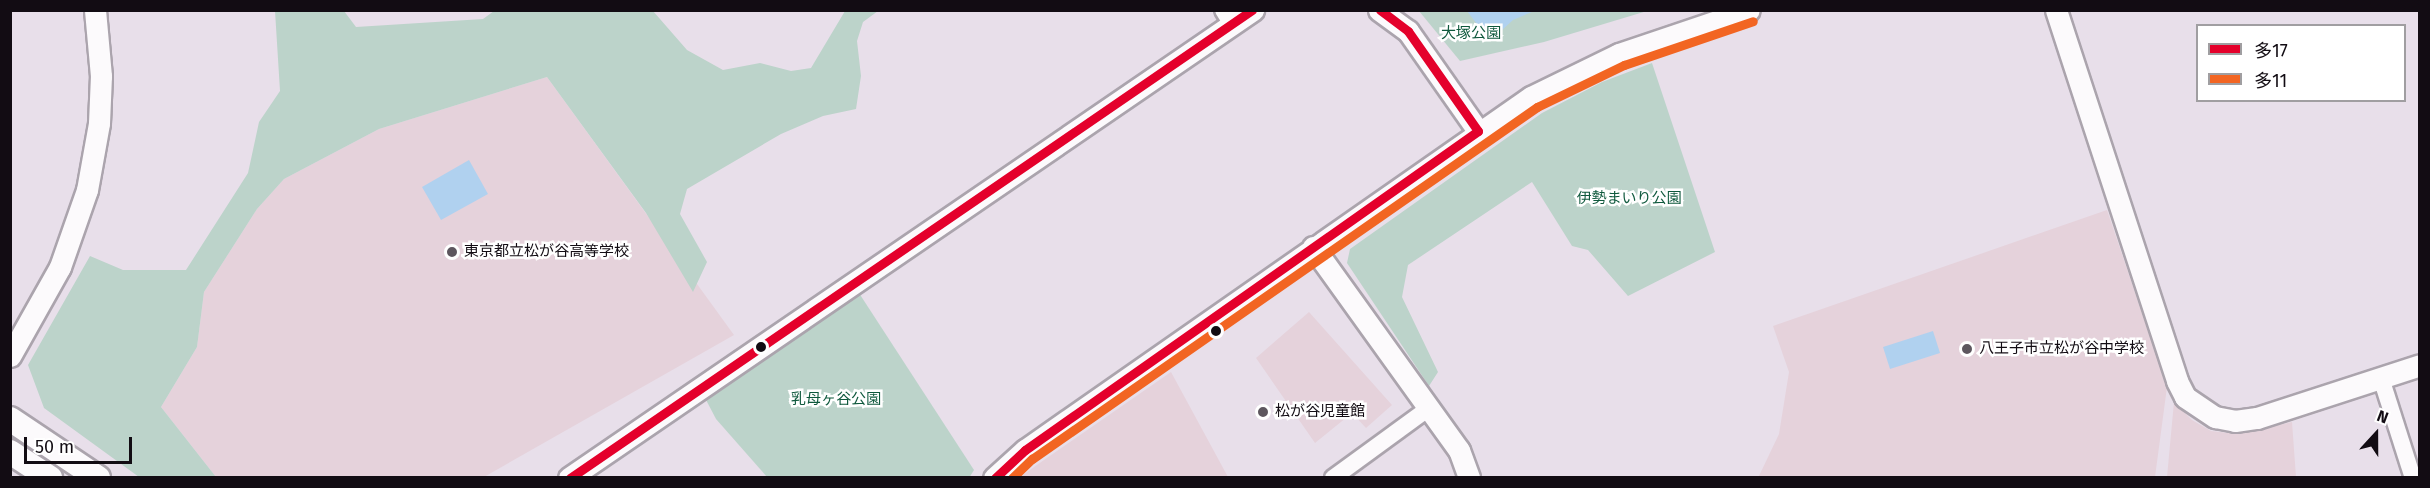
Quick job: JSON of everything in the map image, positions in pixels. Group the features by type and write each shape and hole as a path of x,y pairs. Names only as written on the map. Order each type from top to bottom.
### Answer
{"main road":[{"path":"10,419 98,477"},
{"path":"10,452 50,477"}],"street":[{"path":"13,347 60,267 87,190 99,123 101,76 95,10"},
{"path":"569,477 1227,16 1252,10"},
{"path":"1379,10 1408,31 1478,131"},
{"path":"994,477 1025,450 1478,131 1592,65 1749,10"},
{"path":"2056,10 2177,381 2185,396 2215,417 2235,421 2257,418 2420,365"},
{"path":"1313,247 1459,450 1469,477"},
{"path":"2381,378 2413,477"},
{"path":"1333,477 1429,408"}],"shaded area":[{"name":"東京都立松が谷高等学校","path":"547,77 734,335 484,477 216,477 161,407 197,347 204,292 257,209 284,179 379,129"},
{"name":"八王子市立松が谷中学校","path":"2107,210 2167,387 2155,477 1758,478 1779,434 1789,372 1773,326"},
{"path":"1309,312 1392,405 1366,428 1352,413 1315,443 1256,358"},
{"path":"1171,372 1228,477 1020,477 1044,460"},
{"path":"2174,402 2192,420 2211,431 2238,434 2292,422 2296,477 2167,477"}],"green space":[{"path":"275,11 344,11 356,27 483,19 494,11 653,11 687,50 723,70 760,63 791,71 811,68 845,11 878,11 863,22 857,41 861,76 856,109 823,116 781,134 687,189 680,214 707,262 693,292 646,213 547,77 379,129 284,179 257,209 204,292 197,347 161,407 216,477 139,477 44,408 28,365 90,256 123,270 186,270 248,173 259,122 280,91"},
{"name":"大塚公園","path":"1419,11 1647,11 1544,42 1460,61"},
{"name":"伊勢まいり公園","path":"1652,63 1715,252 1628,296 1588,250 1572,246 1532,182 1408,265 1402,297 1438,372 1429,386 1347,263 1350,249 1542,113 1602,82"},
{"name":"乳母ヶ谷公園","path":"857,290 974,470 969,478 767,477 716,419 704,396"}],"water":[{"path":"1467,11 1534,11 1513,20 1490,41"},
{"path":"469,160 488,194 441,220 422,187"},
{"path":"1933,331 1940,353 1890,369 1883,347"}],"transit line":[{"name":"多17","path":"570,478 1252,10"},
{"name":"多17","path":"995,478 1025,450 1478,131 1408,31 1380,10"},
{"name":"多11","path":"1012,478 1032,459 1537,107 1624,65 1753,21"}],"place":[{"name":"東京都立松が谷高等学校","path":"452,252"},
{"name":"八王子市立松が谷中学校","path":"1967,349"},
{"name":"松が谷児童館","path":"1263,412"}]}
